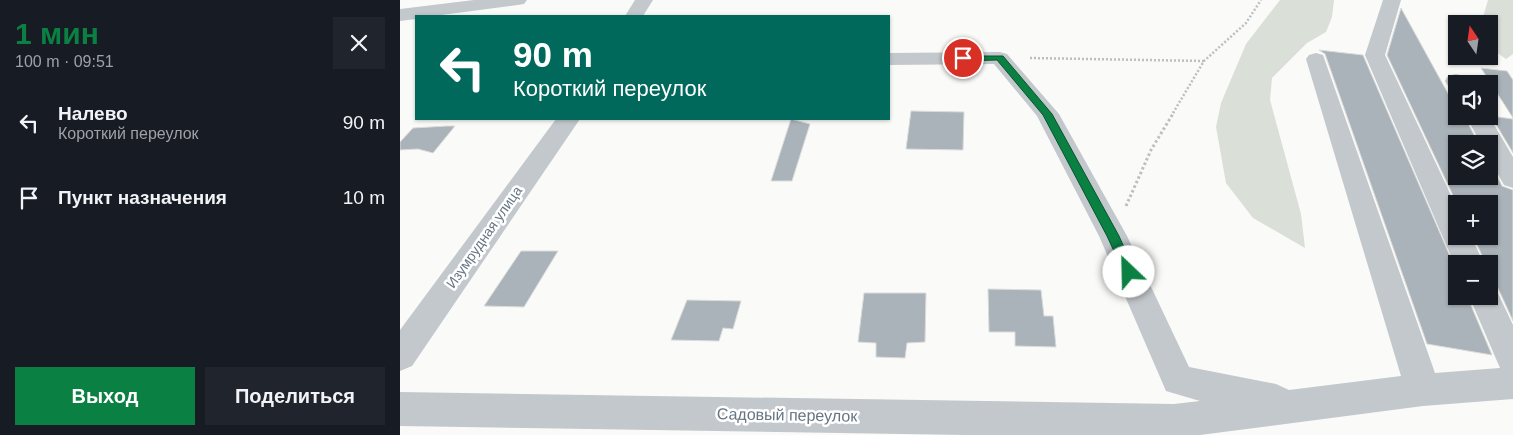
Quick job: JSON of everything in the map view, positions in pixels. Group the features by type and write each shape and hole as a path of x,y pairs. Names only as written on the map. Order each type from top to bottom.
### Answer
{"street":[{"path":"400,15 518,0"},
{"path":"635,15 644,0"},
{"path":"1392,0 1375,55 1448,216"},
{"path":"890,59 1000,58 1047,114 1113,236 1178,380 1296,406"},
{"path":"1316,59 1423,390"},
{"name":"Изумрудная улица","path":"400,356 567,120"},
{"path":"1482,125 1513,179"},
{"path":"1488,305 1513,361"},
{"name":"Садовый переулок","path":"400,409 1174,421 1423,390 1513,383"}],"path":[{"path":"1113,236 1151,150 1204,61 1246,23 1261,0"},
{"path":"1000,58 1204,61"}],"shaded area":[{"path":"1280,0 1334,0 1332,17 1326,32 1307,43 1272,78 1270,100 1301,214 1305,248 1253,218 1226,183 1216,127 1221,103 1246,44"},
{"path":"1488,0 1513,0 1513,54 1506,59 1498,53 1498,15 1484,15"}],"building":[{"path":"1401,8 1448,93 1448,125 1469,125 1474,135 1448,135 1448,185 1387,55"},
{"path":"1319,50 1363,55 1450,255 1448,255 1448,305 1471,305 1492,355 1427,344 1325,54"},
{"path":"1481,68 1507,71 1513,80 1513,118 1498,95 1498,75 1485,75"},
{"path":"911,111 964,112 963,150 906,149"},
{"path":"1498,117 1513,119 1513,153 1496,125 1498,125"},
{"path":"791,120 810,124 792,181 771,181"},
{"path":"455,126 433,153 418,149 400,150 400,142 413,128"},
{"path":"1498,178 1502,186 1513,190 1513,321 1498,288 1498,255 1482,255 1477,245 1498,245 1498,195 1453,195 1448,185 1498,185"},
{"path":"521,251 558,251 524,307 484,306"},
{"path":"988,289 1041,290 1044,316 1053,316 1056,347 1015,346 1015,332 989,332"},
{"path":"864,293 926,293 925,342 907,343 905,358 876,357 876,343 858,342"},
{"path":"687,300 741,301 733,329 723,328 719,341 671,340"}],"route":[{"path":"963,58 1000,58 1047,114 1113,236 1129,272"}]}
